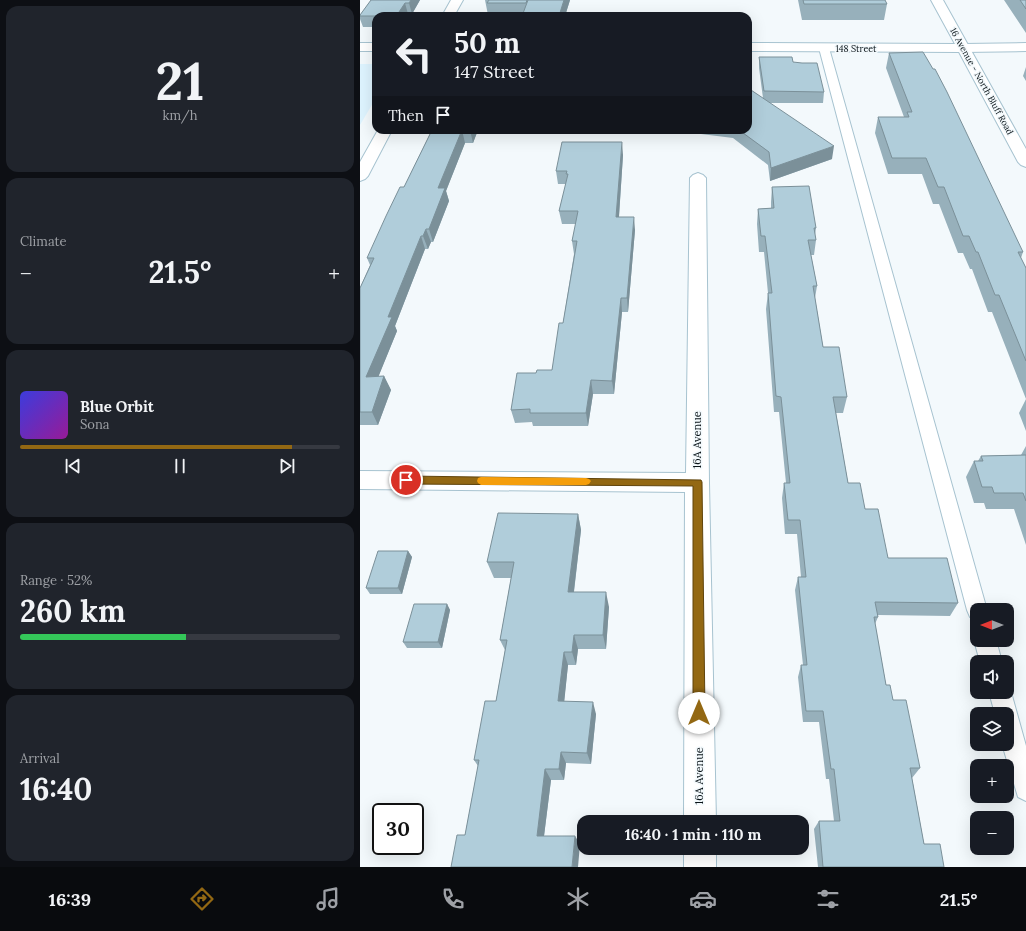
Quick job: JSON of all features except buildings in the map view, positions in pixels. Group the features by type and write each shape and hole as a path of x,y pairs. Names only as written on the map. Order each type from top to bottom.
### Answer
{"street":[{"path":"450,12 457,0"},
{"name":"16 Avenue - North Bluff Road","path":"937,0 1026,162"},
{"path":"360,47 372,47"},
{"name":"148 Street","path":"752,47 1026,47"},
{"path":"360,176 383,134"},
{"name":"16A Avenue","path":"698,178 697,482 700,815"},
{"path":"360,480 697,482"},
{"path":"700,855 700,867"}],"lane":[{"path":"824,48 975,603"},
{"path":"1014,745 1026,789"}],"shaded area":[{"path":"360,64 372,64 372,105 360,125"}],"slow traffic":[{"path":"481,481 586,481"}],"route":[{"path":"406,480 697,482 699,713"}]}
